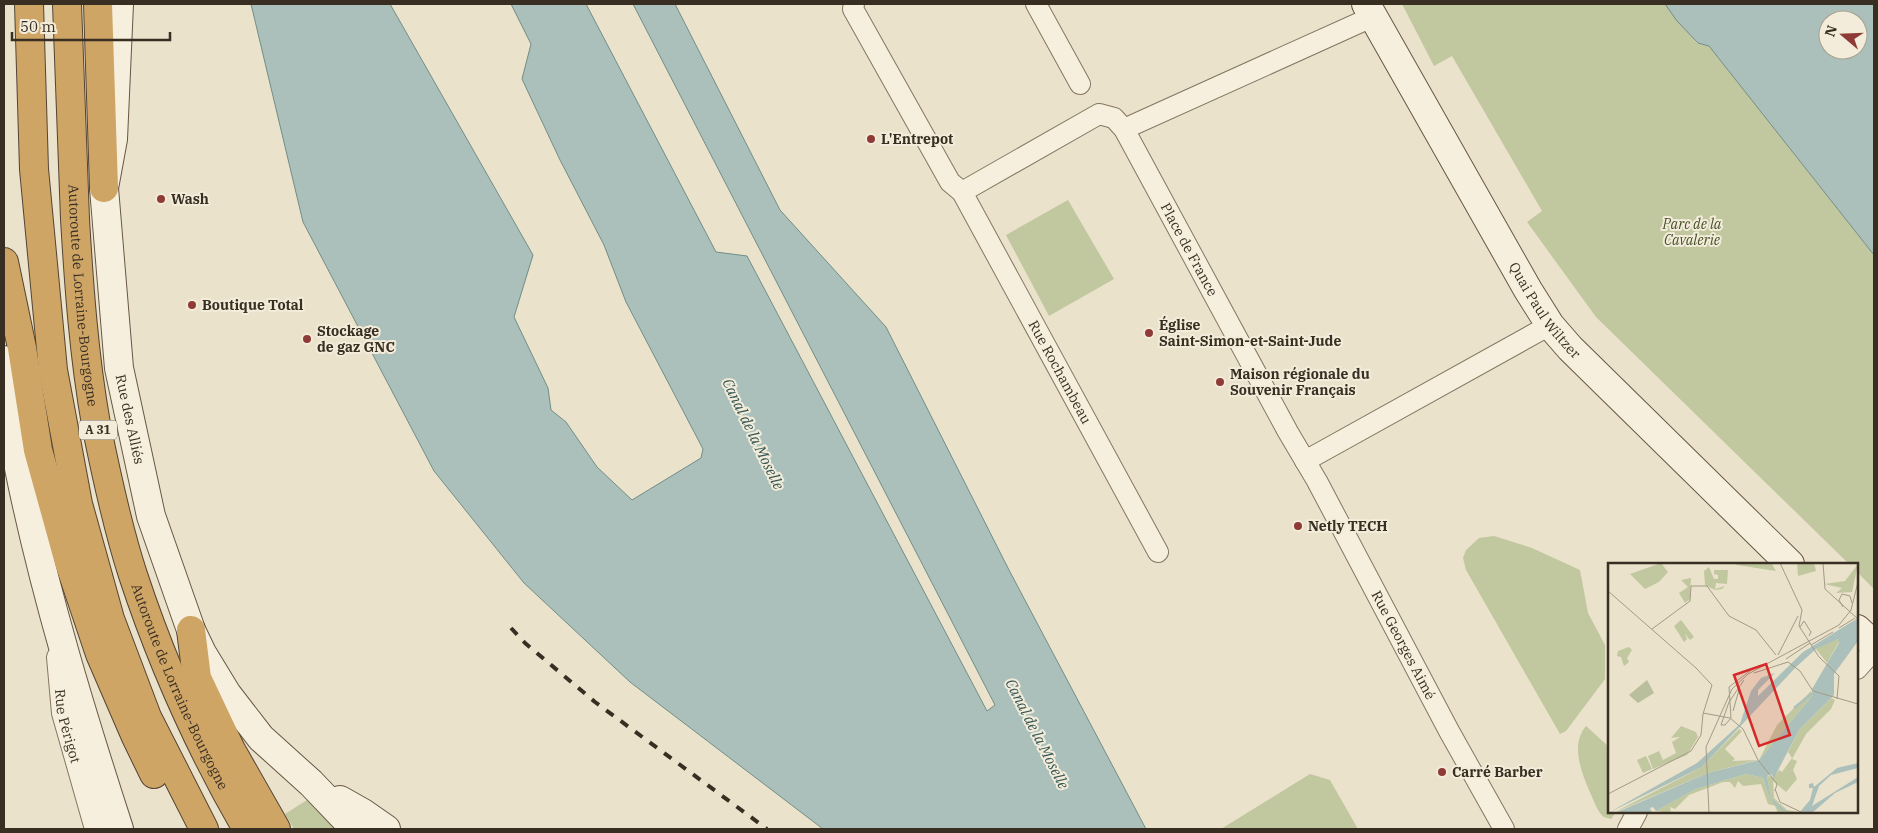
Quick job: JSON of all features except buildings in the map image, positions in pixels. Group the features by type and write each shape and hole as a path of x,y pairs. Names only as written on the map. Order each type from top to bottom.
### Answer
{"highway":[{"name":"A 31","path":"29,4 34,169 52,360 78,504 110,619 147,717 204,829"},
{"name":"Autoroute de Lorraine-Bourgogne","path":"66,4 78,272 86,355 96,423 112,498 132,572 157,643 214,769 247,829"},
{"path":"98,4 104,188"},
{"path":"4,262 22,348 38,450 70,562 100,654 136,737 159,784 196,829"},
{"path":"191,630 197,678 231,750 276,829"}],"main road":[{"name":"Rue des Alliés","path":"119,4 113,140 104,188 119,368 150,516 191,630 202,653 227,694 261,738 311,783 355,829"},
{"name":"Quai Paul Wiltzer","path":"1427,114 1550,325 1618,396 1789,563"},
{"path":"4,360 19,471 54,620 76,696 119,829"},
{"path":"1858,629 1874,645"},
{"name":"Rue des Alliés","path":"311,783 363,813 386,829"}],"street":[{"name":"Rue Rochambeau","path":"854,4 853,9 950,182 962,192 1158,552"},
{"path":"1036,4 1080,84"},
{"path":"962,192 1099,114 1114,118 1124,129 1369,10 1427,114"},
{"name":"Place de France","path":"1124,129 1305,460"},
{"path":"1305,460 1550,325"},
{"name":"Rue Georges Aimé","path":"1305,460 1449,731 1504,829"},
{"name":"Rue Périgot","path":"54,620 62,713 95,829"},
{"path":"1858,668 1874,650"},
{"path":"1628,829 1636,813"}],"green space":[{"name":"Parc de la Cavalerie","path":"1402,4 1665,4 1697,43 1709,46 1874,255 1874,589 1858,573 1858,563 1848,563 1596,317 1527,222 1542,211 1452,56 1434,66"},
{"path":"1068,200 1114,279 1049,316 1006,235"},
{"path":"1494,536 1532,548 1580,570 1588,613 1605,645 1605,679 1566,731 1560,734 1466,570 1463,558 1466,550 1479,538"},
{"path":"1586,726 1608,746 1608,813 1615,813 1611,819 1604,817 1598,810 1588,789 1579,761 1578,752 1581,734"},
{"path":"1310,774 1330,780 1358,829 1221,829"},
{"path":"307,800 337,829 294,829 285,814"}],"water":[{"name":"Canal de la Moselle","path":"251,4 390,4 533,255 514,317 548,388 551,410 566,422 597,467 632,500 701,458 703,449 626,302 604,245 560,160 522,79 531,44 511,4 586,4 716,252 747,256 987,711 995,705 633,4 675,4 780,210 886,327 1009,570 1146,829 823,829 630,682 524,583 434,471 303,222"},
{"path":"1665,4 1874,4 1874,255 1709,46 1698,43 1677,21"}],"railway":[{"path":"511,628 525,643 595,702 767,829"}],"place":[{"name":"L'Entrepot","path":"871,139"},
{"name":"Wash","path":"161,199"},
{"name":"Boutique Total","path":"192,305"},
{"name":"Église Saint-Simon-et-Saint-Jude","path":"1149,333"},
{"name":"Stockage de gaz GNC","path":"307,339"},
{"name":"Maison régionale du Souvenir Français","path":"1220,382"},
{"name":"Netly TECH","path":"1298,526"},
{"name":"Carré Barber","path":"1442,772"}]}
